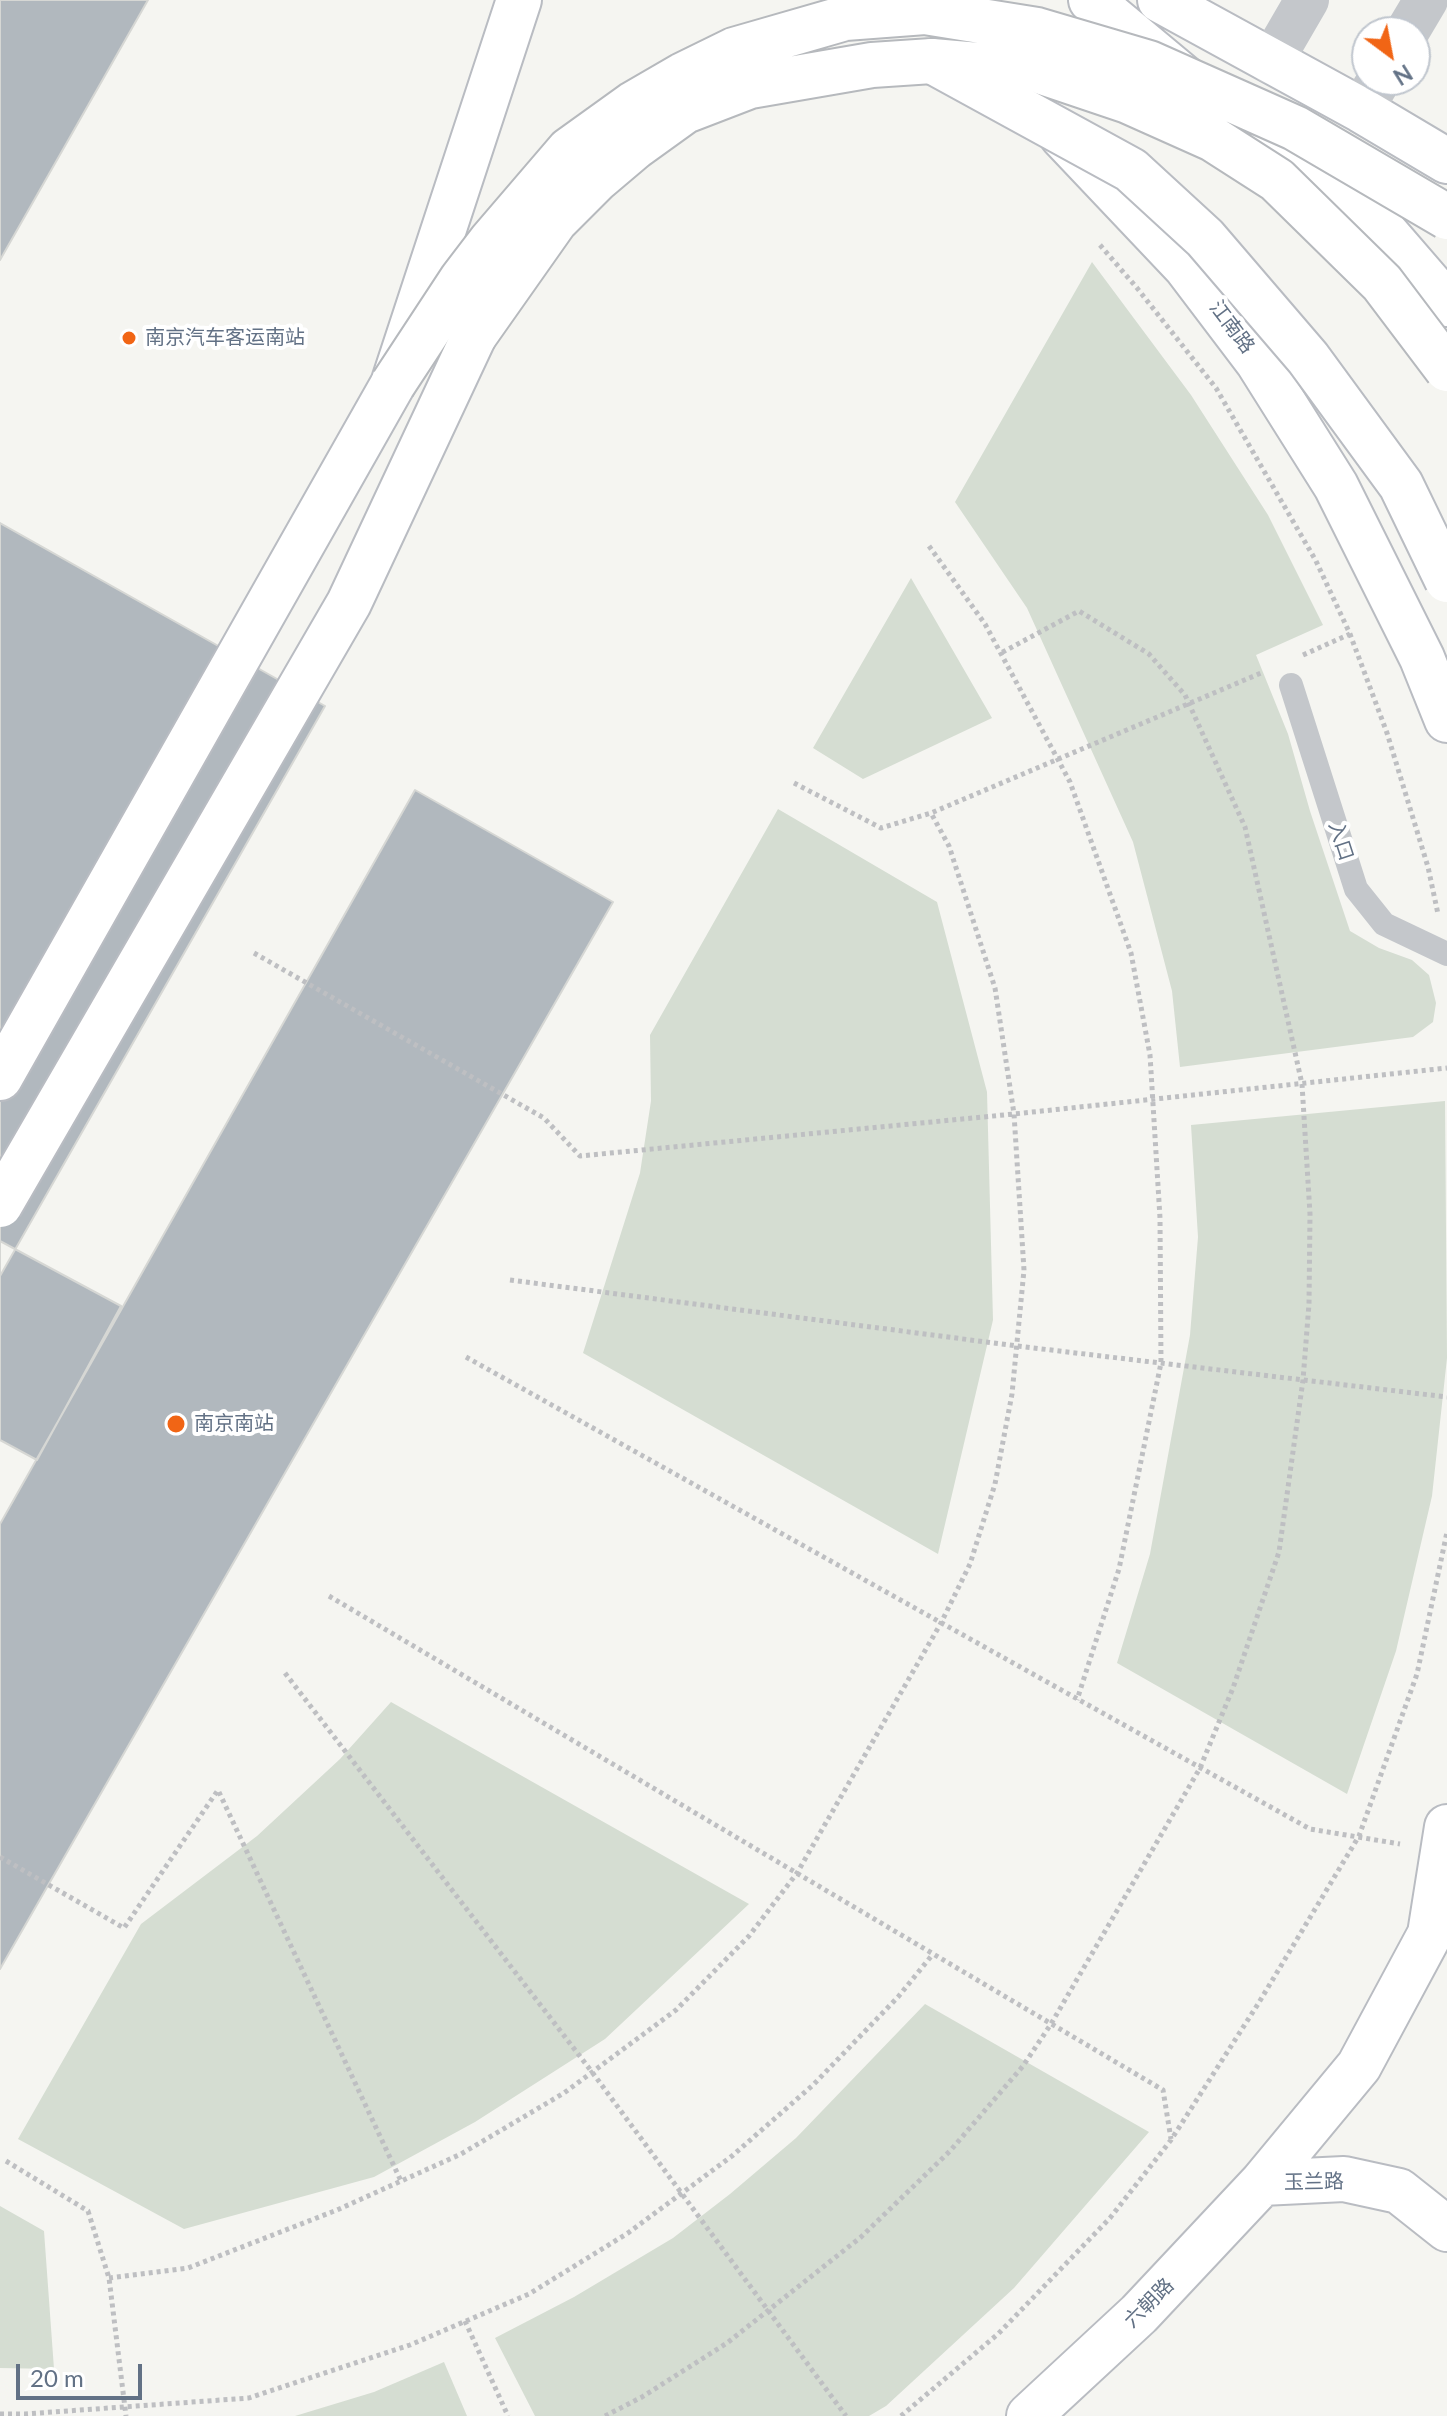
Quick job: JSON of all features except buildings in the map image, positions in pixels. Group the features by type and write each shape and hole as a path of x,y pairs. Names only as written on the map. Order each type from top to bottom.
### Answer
{"main road":[{"path":"393,384 519,0"},
{"name":"江南路","path":"924,0 966,35 1186,267 1258,362 1336,486 1422,658 1447,720"},
{"path":"1091,0 1261,142 1378,224 1447,304"},
{"path":"1160,0 1271,62 1351,89"},
{"path":"0,1078 393,384 462,279 491,241 569,150 633,104 734,50 845,18 925,12 1037,30 1149,63 1295,128 1447,217"},
{"path":"683,75 932,61 1036,70 1128,101 1213,139 1277,180 1382,283 1447,369"},
{"path":"932,61 1131,170 1205,238 1308,358 1401,485 1447,580"},
{"path":"0,1205 349,603 474,336 555,221 635,147 685,111 750,86 872,65"},
{"path":"1371,96 1447,161"},
{"path":"1439,1940 1446,1842"},
{"name":"六朝路","path":"1029,2416 1139,2314 1262,2183 1359,2066 1439,1940"},
{"name":"玉兰路","path":"1262,2183 1344,2179 1399,2191 1447,2229"}],"street":[{"path":"1271,62 1307,0"}],"lane":[{"name":"入口","path":"1291,685 1356,889 1384,924 1447,954"}],"path":[{"path":"1099,244 1216,388 1316,561 1350,634 1387,733 1428,867 1441,922"},
{"path":"929,546 985,624 1070,782 1131,953 1150,1055 1160,1218 1161,1363 1119,1569 1077,1700"},
{"path":"605,2416 642,2397 727,2343 861,2237 950,2151 1023,2066 1051,2024 1200,1768 1233,1688 1279,1552 1303,1380 1309,1304 1310,1214 1302,1084 1245,827 1185,695 1149,654 1079,611 1001,653"},
{"path":"1291,660 1350,634"},
{"path":"794,783 881,828 931,813 1262,673"},
{"path":"109,2278 188,2268 337,2210 461,2154 564,2093 676,2010 749,1936 797,1873 941,1623 970,1564 995,1484 1012,1394 1024,1270 1014,1114 995,988 949,846 931,813"},
{"path":"254,953 544,1118 580,1156 1447,1068"},
{"path":"510,1280 1017,1346 1447,1397"},
{"path":"466,1357 1310,1829 1446,1842"},
{"path":"901,2416 998,2334 1110,2218 1171,2140 1258,2004 1359,1836 1417,1674 1447,1532"},
{"path":"329,1596 1163,2090 1171,2140"},
{"path":"285,1673 592,2072 846,2416"},
{"path":"0,1857 124,1928 218,1790 401,2181"},
{"path":"0,2414 249,2398 410,2345 529,2294 628,2233 732,2156 813,2085 898,1997 933,1954"},
{"path":"6,2161 88,2211 109,2278 126,2416"},
{"path":"465,2321 508,2416"}],"shaded area":[{"path":"1092,262 1191,395 1268,515 1323,625 1256,655 1288,734 1350,931 1379,948 1412,960 1429,975 1436,1003 1433,1022 1413,1037 1180,1067 1172,991 1133,842 1027,608 955,502"},
{"path":"911,578 992,718 863,779 813,748"},
{"path":"778,809 937,902 987,1092 993,1320 938,1554 583,1353 640,1173 651,1101 650,1035"},
{"path":"1445,1101 1447,1358 1432,1496 1396,1651 1347,1794 1117,1663 1150,1554 1190,1335 1198,1237 1191,1125"},
{"path":"391,1702 749,1904 605,2039 475,2122 374,2177 184,2229 18,2139 141,1924 257,1836 340,1759"},
{"path":"925,2004 1149,2132 1014,2288 886,2406 869,2416 535,2416 495,2338 574,2297 673,2238 730,2194 796,2138"},
{"path":"0,2206 44,2231 54,2369 0,2368"},
{"path":"444,2362 467,2416 295,2416 374,2392"}],"place":[{"name":"南京汽车客运南站","path":"129,338"},
{"name":"南京南站","path":"176,1424"}]}
